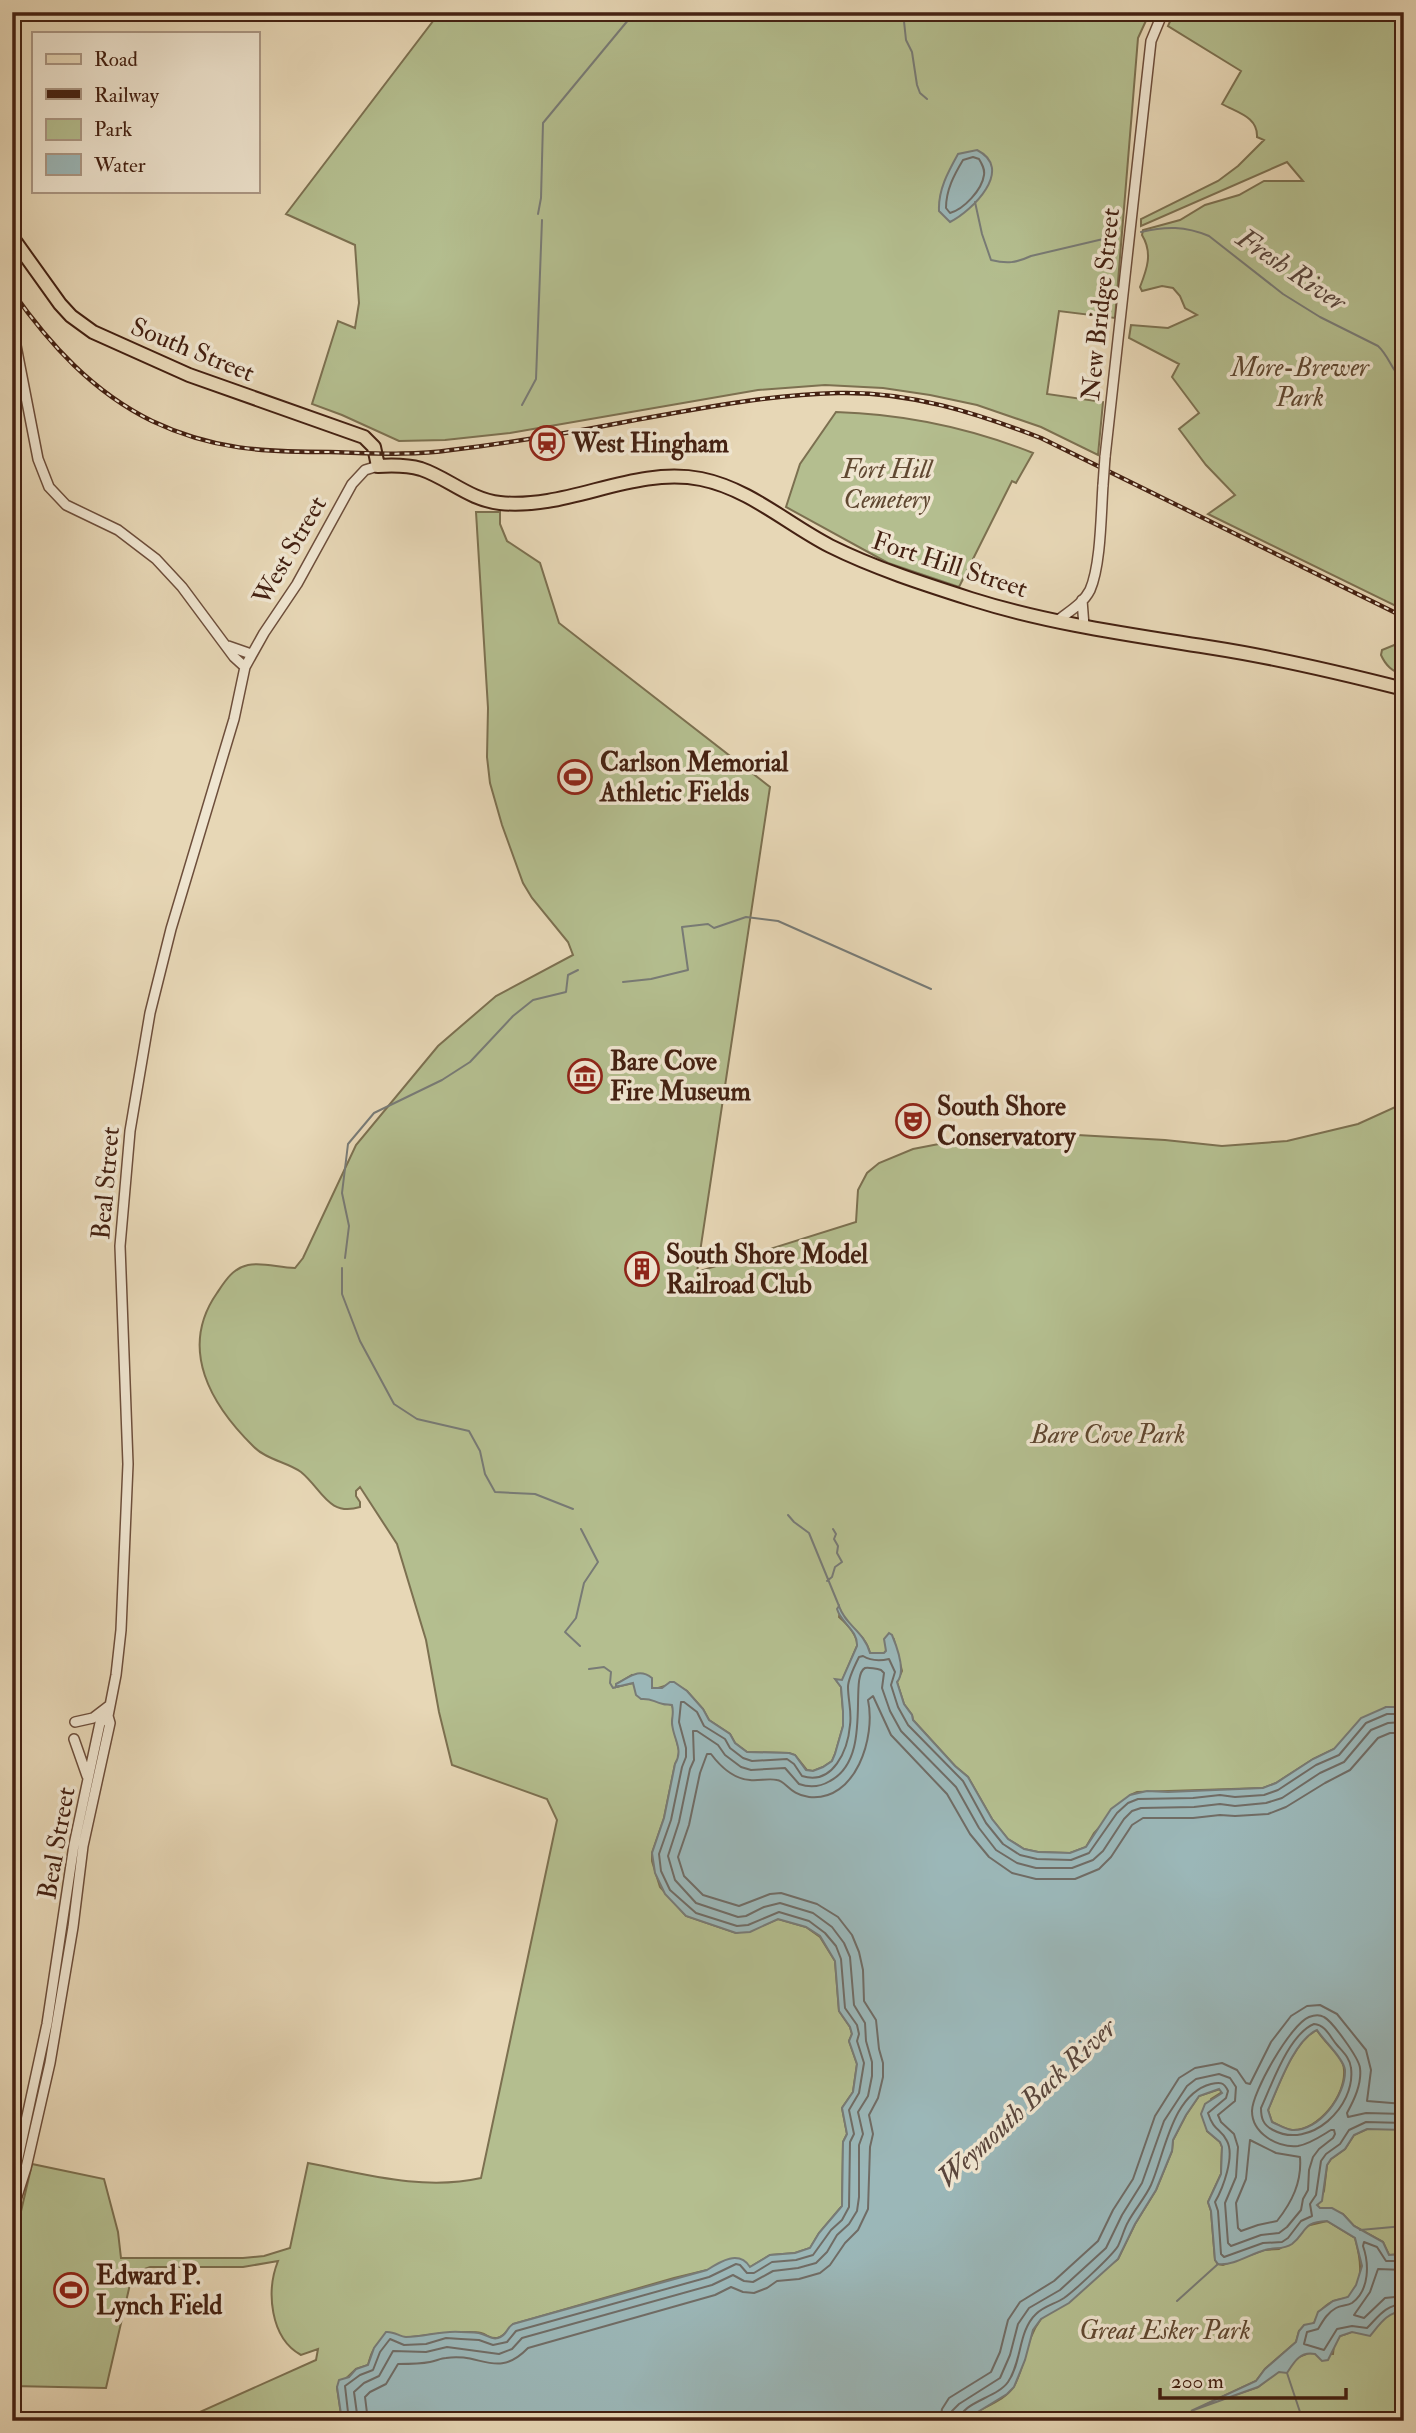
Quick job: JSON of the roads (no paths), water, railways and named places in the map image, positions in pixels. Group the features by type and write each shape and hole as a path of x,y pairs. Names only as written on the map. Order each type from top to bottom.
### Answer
{"main road":[{"name":"South Street","path":"12,237 60,304 93,332 190,375 364,438 372,444 378,466"},
{"name":"Fort Hill Street","path":"378,466 420,469 486,501 506,504 550,500 651,477 700,479 733,489 831,546 865,561 1001,609 1269,658 1404,689"}],"street":[{"path":"12,25 21,12"},
{"name":"New Bridge Street","path":"1057,621 1090,590 1097,562 1105,457 1151,41 1163,12"},
{"path":"12,325 38,459 49,487 65,505 118,530 156,559 182,587 234,657 245,667"},
{"name":"West Street","path":"245,667 297,584 352,484 365,470 378,466"},
{"name":"New Bridge Street","path":"1082,600 1084,626"},
{"path":"228,646 251,654"},
{"name":"Beal Street","path":"12,2212 26,2168 52,2050 73,1927 83,1846 110,1723 108,1716 121,1630 128,1464 120,1257 130,1131 153,1002 171,929 234,719 245,667"},
{"path":"75,1722 93,1718 111,1704"},
{"name":"Beal Street","path":"18,2188 16,2167 47,2024 74,1845 100,1723 108,1716"},
{"path":"74,1739 88,1780"}],"water":[{"path":"977,150 988,158 992,168 991,178 986,189 969,209 950,222 939,211 944,181 958,154"},
{"name":"Weymouth Back River","path":"839,1606 870,1653 884,1653 884,1639 889,1633 892,1635 901,1666 897,1682 913,1720 968,1777 992,1819 1008,1839 1024,1849 1038,1852 1070,1853 1086,1847 1111,1809 1130,1795 1147,1791 1263,1788 1276,1783 1334,1749 1361,1718 1386,1707 1404,1707 1404,2130 1367,2129 1354,2135 1345,2149 1327,2165 1322,2201 1317,2205 1343,2214 1354,2226 1383,2242 1389,2255 1404,2254 1404,2311 1388,2316 1370,2336 1352,2332 1340,2336 1328,2360 1322,2361 1315,2354 1305,2354 1298,2358 1287,2373 1279,2372 1258,2387 1191,2411 1256,2381 1265,2369 1296,2342 1304,2325 1314,2323 1318,2312 1333,2301 1348,2297 1356,2285 1362,2266 1355,2238 1327,2221 1313,2223 1289,2246 1218,2264 1215,2260 1208,2202 1221,2174 1222,2147 1207,2131 1201,2114 1205,2104 1222,2093 1219,2089 1199,2096 1186,2115 1173,2140 1172,2151 1156,2190 1118,2259 1069,2303 1041,2319 1033,2330 1014,2387 963,2421 342,2421 337,2387 339,2380 368,2365 374,2348 386,2332 406,2337 472,2332 498,2338 513,2324 707,2270 730,2259 741,2259 750,2267 770,2255 795,2253 810,2248 842,2206 843,2142 847,2134 842,2108 853,2092 857,2064 849,2041 852,2034 850,2027 839,2011 835,1961 820,1936 806,1927 778,1919 750,1932 736,1933 686,1916 665,1894 655,1873 652,1853 664,1818 678,1754 672,1723 672,1705 641,1699 636,1695 633,1683 616,1687 616,1684 638,1673 652,1678 652,1688 662,1688 674,1682 687,1691 709,1720 730,1734 735,1743 747,1752 789,1753 795,1755 806,1770 813,1771 832,1761 835,1754 843,1726 843,1711 841,1687 835,1679 842,1680 857,1646 855,1635 837,1609","holes":["1317,2030 1344,2066 1341,2090 1329,2110 1312,2125 1302,2129 1287,2129 1272,2122 1268,2110 1294,2054 1309,2035"]}],"waterway":[{"path":"903,12 906,40 912,52 917,85 920,93 927,99"},
{"path":"538,214 541,198 543,123 634,13"},
{"name":"Fresh River","path":"975,202 991,260 1016,261 1116,236"},
{"path":"522,405 536,379 542,220"},
{"name":"Fresh River","path":"1141,232 1175,228 1209,236 1283,294 1320,317 1378,346 1404,381"},
{"path":"623,982 651,979 688,970 682,927 708,924 714,928 746,917 778,921 931,989"},
{"path":"345,1258 349,1226 342,1193 348,1144 374,1113 442,1080 470,1062 513,1016 533,1000 566,992 568,975 578,970"},
{"path":"342,1268 342,1294 360,1341 394,1404 417,1419 469,1431 480,1451 485,1474 495,1492 535,1494 573,1509"},
{"path":"788,1515 809,1533 839,1606"},
{"path":"580,1646 565,1632 576,1618 584,1583 598,1562 581,1529"},
{"path":"827,1581 832,1577 835,1567 842,1562 837,1553 838,1546 833,1529"},
{"path":"589,1669 604,1667 611,1672 610,1683 613,1688 619,1686"},
{"path":"1360,2230 1404,2226"},
{"path":"1177,2301 1218,2264"},
{"path":"1287,2373 1303,2421"}],"railway":[{"path":"12,291 57,348 111,396 174,431 218,444 283,451 390,454 436,452 538,438 758,400 838,393 891,396 942,405 1041,438 1404,617"}],"place":[{"name":"West Hingham","path":"547,443"},
{"name":"Carlson Memorial Athletic Fields","path":"575,777"},
{"name":"Bare Cove Fire Museum","path":"585,1076"},
{"name":"South Shore Conservatory","path":"913,1121"},
{"name":"South Shore Model Railroad Club","path":"642,1269"},
{"name":"Edward P. Lynch Field","path":"71,2290"}],"park label":[{"name":"More-Brewer Park","path":"1300,382"},
{"name":"Fort Hill Cemetery","path":"887,484"},
{"name":"Bare Cove Park","path":"1108,1434"},
{"name":"Great Esker Park","path":"1165,2330"}]}
